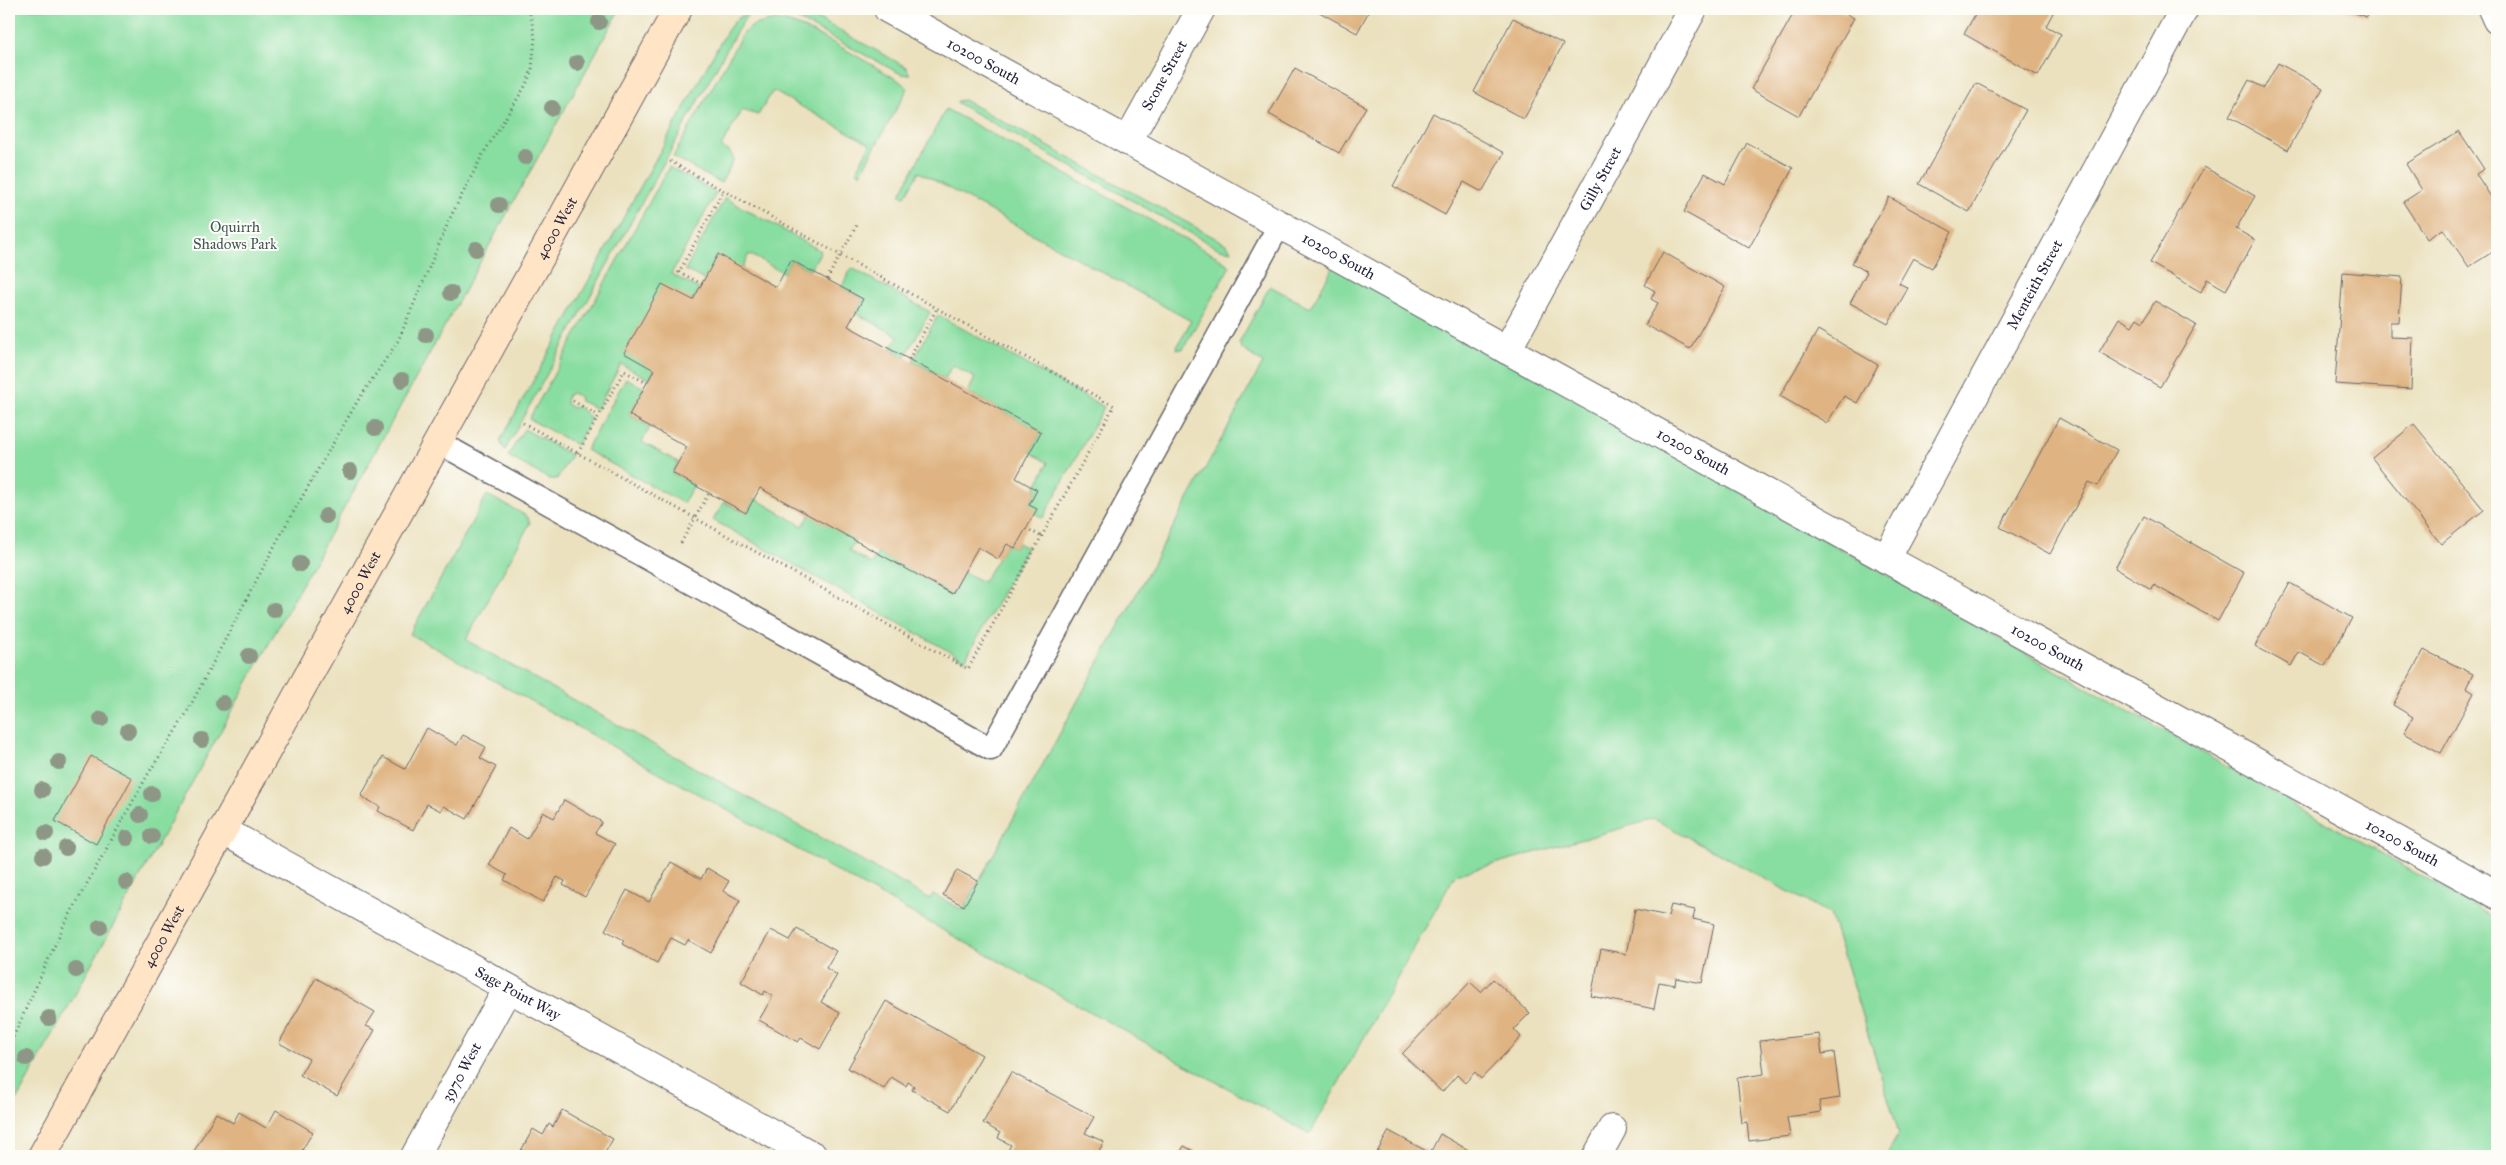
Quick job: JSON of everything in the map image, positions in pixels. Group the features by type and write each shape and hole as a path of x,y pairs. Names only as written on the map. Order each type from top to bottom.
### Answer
{"main road":[{"name":"4000 West","path":"42,1156 678,9"}],"street":[{"name":"10200 South","path":"888,9 1128,141 1281,222 1508,350 2497,895"},
{"name":"Scone Street","path":"1128,141 1201,9"},
{"name":"Gilly Street","path":"1508,350 1694,9"},
{"name":"Menteith Street","path":"1886,559 2184,9"},
{"path":"2492,9 2497,20"},
{"name":"Sage Point Way","path":"222,830 813,1156"},
{"name":"3970 West","path":"415,1156 508,988"},
{"path":"1597,1156 1612,1129"}],"lane":[{"path":"438,442 991,750 1281,222"}],"path":[{"path":"9,1046 64,925 147,776 186,714 284,530 357,402 398,341 451,216 483,154 526,85 533,62 535,37 529,9"},
{"path":"523,423 968,669 1042,537 1114,406 668,160"},
{"path":"702,284 679,272 723,190"},
{"path":"827,279 858,223"},
{"path":"909,359 937,308"},
{"path":"578,453 624,371 647,383"},
{"path":"573,401 599,416"},
{"path":"678,549 709,493"},
{"path":"1026,528 1042,537"}],"green space":[{"name":"Oquirrh Shadows Park","path":"9,9 620,9 9,1114"},
{"path":"778,9 804,11 906,67 910,75 901,74"},
{"path":"749,12 505,450 500,441 716,50 733,23"},
{"path":"774,20 801,27 818,35 854,54 908,88 860,174 857,170 870,144 773,91 758,115 742,110 721,147 729,151 734,159 721,183 673,157 743,33 754,25"},
{"path":"964,100 1226,244 1232,251 1219,249 957,103 957,101"},
{"path":"946,109 1216,256 1230,266 1183,349 1176,349 1191,321 919,172 905,196 901,196 901,192"},
{"path":"669,167 716,193 671,274 699,289 649,379 621,364 597,409 580,401 579,396 571,393 567,396 566,404 573,408 577,406 591,418 577,445 529,419"},
{"path":"725,198 821,251 810,270 791,260 784,273 749,254 742,268 704,280 685,270"},
{"path":"1335,264 2497,919 2497,1156 1886,1156 1899,1133 1830,914 1654,819 1455,875 1310,1134 410,634 487,495 527,516 530,523 466,640 930,899 933,894 963,910 1263,363 1242,349 1239,343 1270,286 1310,308"},
{"path":"852,268 930,312 905,357 891,349 898,336 855,313 863,299 841,287"},
{"path":"938,315 1104,407 1043,518 1034,513 1029,505 1037,490 1035,488 1048,463 1030,452 1041,432 968,392 975,378 952,365 945,379 913,361"},
{"path":"626,378 644,388 629,415 650,427 642,442 678,462 672,473 694,485 683,503 586,450"},
{"path":"524,429 571,455 557,479 549,479 508,456"},
{"path":"754,498 803,526 810,515 855,540 849,551 871,564 878,553 952,594 964,572 983,582 1007,544 1015,548 1018,543 1027,548 965,660 713,520 724,502 746,513"}],"building":[{"path":"1314,9 1370,9 1357,33"},
{"path":"1796,9 1837,9 1854,18 1799,116 1751,89"},
{"path":"1978,9 2055,9 2046,26 2061,34 2038,76 1964,34"},
{"path":"2343,9 2370,9 2367,17"},
{"path":"1513,18 1563,44 1524,119 1474,92"},
{"path":"2278,63 2323,88 2288,150 2229,117 2249,80 2264,88"},
{"path":"1295,68 1366,107 1339,153 1269,114"},
{"path":"1976,83 2026,110 1969,212 1919,184"},
{"path":"1433,113 1504,153 1482,192 1464,182 1445,215 1393,186"},
{"path":"2459,131 2484,169 2476,174 2497,206 2497,249 2469,267 2443,229 2427,239 2403,202 2422,190 2406,164"},
{"path":"1747,143 1793,168 1749,248 1684,212 1705,173 1725,184"},
{"path":"2204,167 2255,196 2236,229 2255,240 2226,290 2207,279 2201,292 2150,263"},
{"path":"1889,197 1952,232 1932,268 1913,258 1899,283 1908,288 1888,324 1850,303 1867,272 1852,263"},
{"path":"1663,252 1725,287 1690,349 1645,325 1658,303 1651,299 1655,291 1645,285"},
{"path":"718,254 776,287 791,260 863,299 848,326 1041,432 1016,478 1037,490 1029,505 1037,509 1015,548 1007,544 998,559 978,547 952,594 760,488 746,513 672,473 687,447 629,415 654,370 624,353 662,284 693,300"},
{"path":"2343,272 2402,277 2399,322 2390,322 2390,337 2413,338 2411,389 2335,384"},
{"path":"2155,301 2196,325 2160,387 2099,352 2119,318 2132,326 2137,318 2143,322"},
{"path":"1818,330 1878,365 1857,403 1844,396 1827,423 1780,396"},
{"path":"2059,418 2117,450 2098,486 2089,482 2050,554 2000,527"},
{"path":"2414,424 2484,510 2441,544 2372,458"},
{"path":"2144,516 2244,573 2218,621 2154,585 2152,590 2115,568"},
{"path":"2290,583 2352,618 2325,666 2299,652 2291,666 2255,646"},
{"path":"2424,650 2473,674 2466,688 2474,693 2441,753 2404,733 2413,717 2393,705"},
{"path":"427,728 457,745 463,735 486,747 480,758 496,767 467,819 444,806 441,811 427,804 413,830 378,811 380,807 361,796 383,757 405,769"},
{"path":"91,756 132,778 96,844 55,821"},
{"path":"564,800 602,822 595,833 615,844 585,897 563,885 565,881 557,877 543,902 504,880 507,875 489,865 509,828 527,839 543,812 554,818"},
{"path":"671,862 701,879 707,868 729,881 723,891 740,900 711,953 688,940 685,945 671,938 657,963 622,944 624,940 605,930 627,890 649,902"},
{"path":"957,870 978,881 964,906 943,895"},
{"path":"1671,905 1695,910 1693,919 1714,924 1702,983 1676,978 1675,985 1659,982 1654,1009 1591,996 1601,949 1626,954 1635,909 1668,916"},
{"path":"797,929 836,951 826,968 837,975 821,1002 840,1013 820,1049 801,1038 798,1042 759,1020 773,996 765,991 763,995 741,982 771,930 790,940"},
{"path":"316,978 375,1012 366,1026 375,1030 337,1096 300,1075 309,1059 279,1043"},
{"path":"1493,979 1530,1013 1514,1029 1521,1037 1481,1079 1475,1072 1465,1083 1457,1075 1442,1092 1402,1054 1470,982 1481,992"},
{"path":"886,1001 982,1055 950,1111 912,1090 914,1086 908,1082 906,1086 891,1077 884,1089 848,1068"},
{"path":"1819,1034 1822,1054 1834,1052 1840,1098 1819,1101 1821,1112 1787,1117 1790,1136 1749,1141 1747,1122 1742,1123 1737,1078 1764,1074 1760,1041"},
{"path":"1011,1072 1094,1117 1085,1133 1104,1142 1096,1156 1011,1156 1006,1154 1011,1145 998,1138 1000,1133 983,1123"},
{"path":"276,1110 313,1132 302,1150 307,1152 304,1156 199,1156 193,1153 216,1113 233,1123 239,1112 266,1128"},
{"path":"562,1110 613,1139 603,1156 518,1156 533,1129 543,1135 549,1124 553,1127"},
{"path":"1389,1131 1430,1153 1440,1134 1479,1156 1375,1156"},
{"path":"1184,1146 1203,1156 1178,1156"}]}
